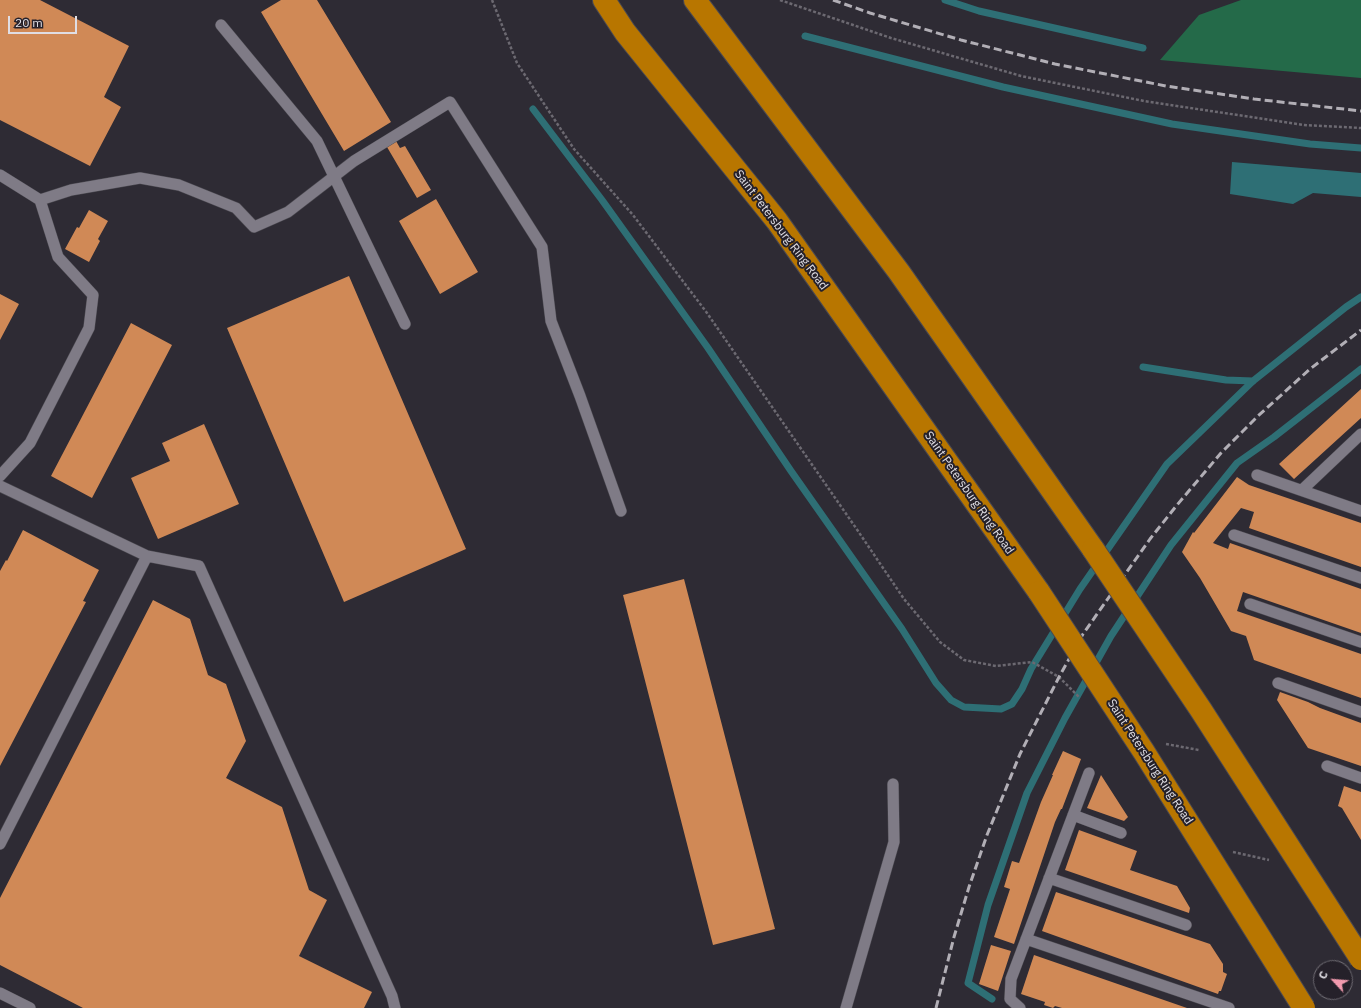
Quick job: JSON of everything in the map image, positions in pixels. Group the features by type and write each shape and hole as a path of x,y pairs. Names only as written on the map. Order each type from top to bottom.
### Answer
{"highway":[{"name":"Saint Petersburg Ring Road","path":"604,0 625,32 777,221 1039,592 1144,752 1304,1008"},
{"path":"695,0 899,272 1093,549 1205,717 1361,958"}],"lane":[{"path":"221,25 317,141 405,324"},
{"path":"40,200 71,190 140,178 179,185 236,208 254,227 288,212 354,161 450,102 542,247 551,321 580,396 621,511"},
{"path":"0,175 40,200 58,257 93,295 89,328 30,443 0,476"},
{"path":"1302,490 1361,434"},
{"path":"1257,475 1361,511"},
{"path":"0,486 147,556 199,566 392,996 395,1008"},
{"path":"1234,535 1361,578"},
{"path":"0,844 147,556"},
{"path":"1250,604 1361,642"},
{"path":"1278,682 1361,712"},
{"path":"1327,766 1361,778"},
{"path":"1020,1008 1010,999 1011,979 1089,773"},
{"path":"846,1008 894,842 894,784"},
{"path":"1073,816 1121,833"},
{"path":"1049,878 1186,925"},
{"path":"1026,940 1229,1008"},
{"path":"0,993 30,1008"}],"path":[{"path":"492,0 518,63 574,149 633,215 707,313 904,599 940,642 964,660 996,666 1032,662 1059,677 1080,699"},
{"path":"780,0 891,38 1021,76 1174,106 1304,125 1361,128"},
{"path":"1161,744 1176,745 1204,751"}],"green space":[{"path":"1241,0 1361,0 1361,78 1160,60 1199,15"}],"water":[{"path":"1232,162 1361,173 1361,197 1313,193 1293,204 1230,194"}],"building":[{"path":"0,0 40,0 129,46 104,97 121,107 90,166 0,120"},
{"path":"281,0 317,0 391,122 344,151 261,12"},
{"path":"396,141 400,148 405,146 431,190 417,198 387,147"},
{"path":"436,199 478,272 440,294 399,221"},
{"path":"89,210 108,221 98,239 100,241 89,262 65,249 77,227 79,228"},
{"path":"349,276 466,549 344,602 227,328"},
{"path":"0,294 19,304 0,340"},
{"path":"131,323 172,345 92,498 51,476"},
{"path":"1361,389 1361,418 1294,479 1279,464"},
{"path":"204,424 239,504 158,539 131,478 170,461 162,443"},
{"path":"1237,477 1249,485 1361,523 1361,567 1249,528 1254,512 1241,508 1213,543 1228,549 1230,543 1361,589 1361,633 1243,592 1237,611 1361,654 1361,698 1254,660 1246,636 1231,631 1200,578 1182,552 1193,532 1194,533"},
{"path":"23,530 99,570 83,601 86,602 0,766 0,571 6,560 7,561"},
{"path":"684,579 775,929 713,945 623,595"},
{"path":"153,600 190,619 208,675 226,684 246,741 226,778 282,807 309,890 327,900 299,956 372,992 364,1008 83,1008 0,965 0,898"},
{"path":"1280,692 1361,723 1361,766 1308,748 1277,700"},
{"path":"1063,751 1081,759 1062,809 1055,822 1014,944 994,937 1010,889 1004,887 1012,861 1019,863 1041,802"},
{"path":"1101,775 1128,817 1124,821 1087,808"},
{"path":"1344,786 1361,792 1361,840 1342,808 1338,806"},
{"path":"1079,830 1137,851 1130,870 1177,886 1190,908 1189,913 1065,870"},
{"path":"1056,892 1210,944 1223,964 1223,972 1227,974 1221,991 1219,991 1218,994 1042,931"},
{"path":"991,945 1011,951 998,991 979,984"},
{"path":"1034,955 1187,1008 1062,1008 1055,1006 1053,1008 1044,1005 1045,1002 1021,994"}],"waterway":[{"path":"945,0 979,11 1143,48"},
{"path":"805,36 1003,87 1172,124 1310,144 1361,148"},
{"path":"533,109 602,200 708,348 791,471 902,629 936,683 951,700 964,707 1001,709 1012,704 1022,689 1031,669 1080,589 1167,464 1253,381 1346,307 1361,297"},
{"path":"1143,367 1226,380 1253,381"},
{"path":"992,999 968,983 988,905 1027,793 1065,718 1111,636 1171,545 1237,463 1274,437 1361,369"}],"railway":[{"path":"833,0 870,13 961,40 1055,64 1166,86 1254,99 1361,111"},
{"path":"936,1008 954,937 987,835 1020,754 1059,677 1083,634 1150,539 1221,453 1258,416 1310,369 1361,330"}]}
